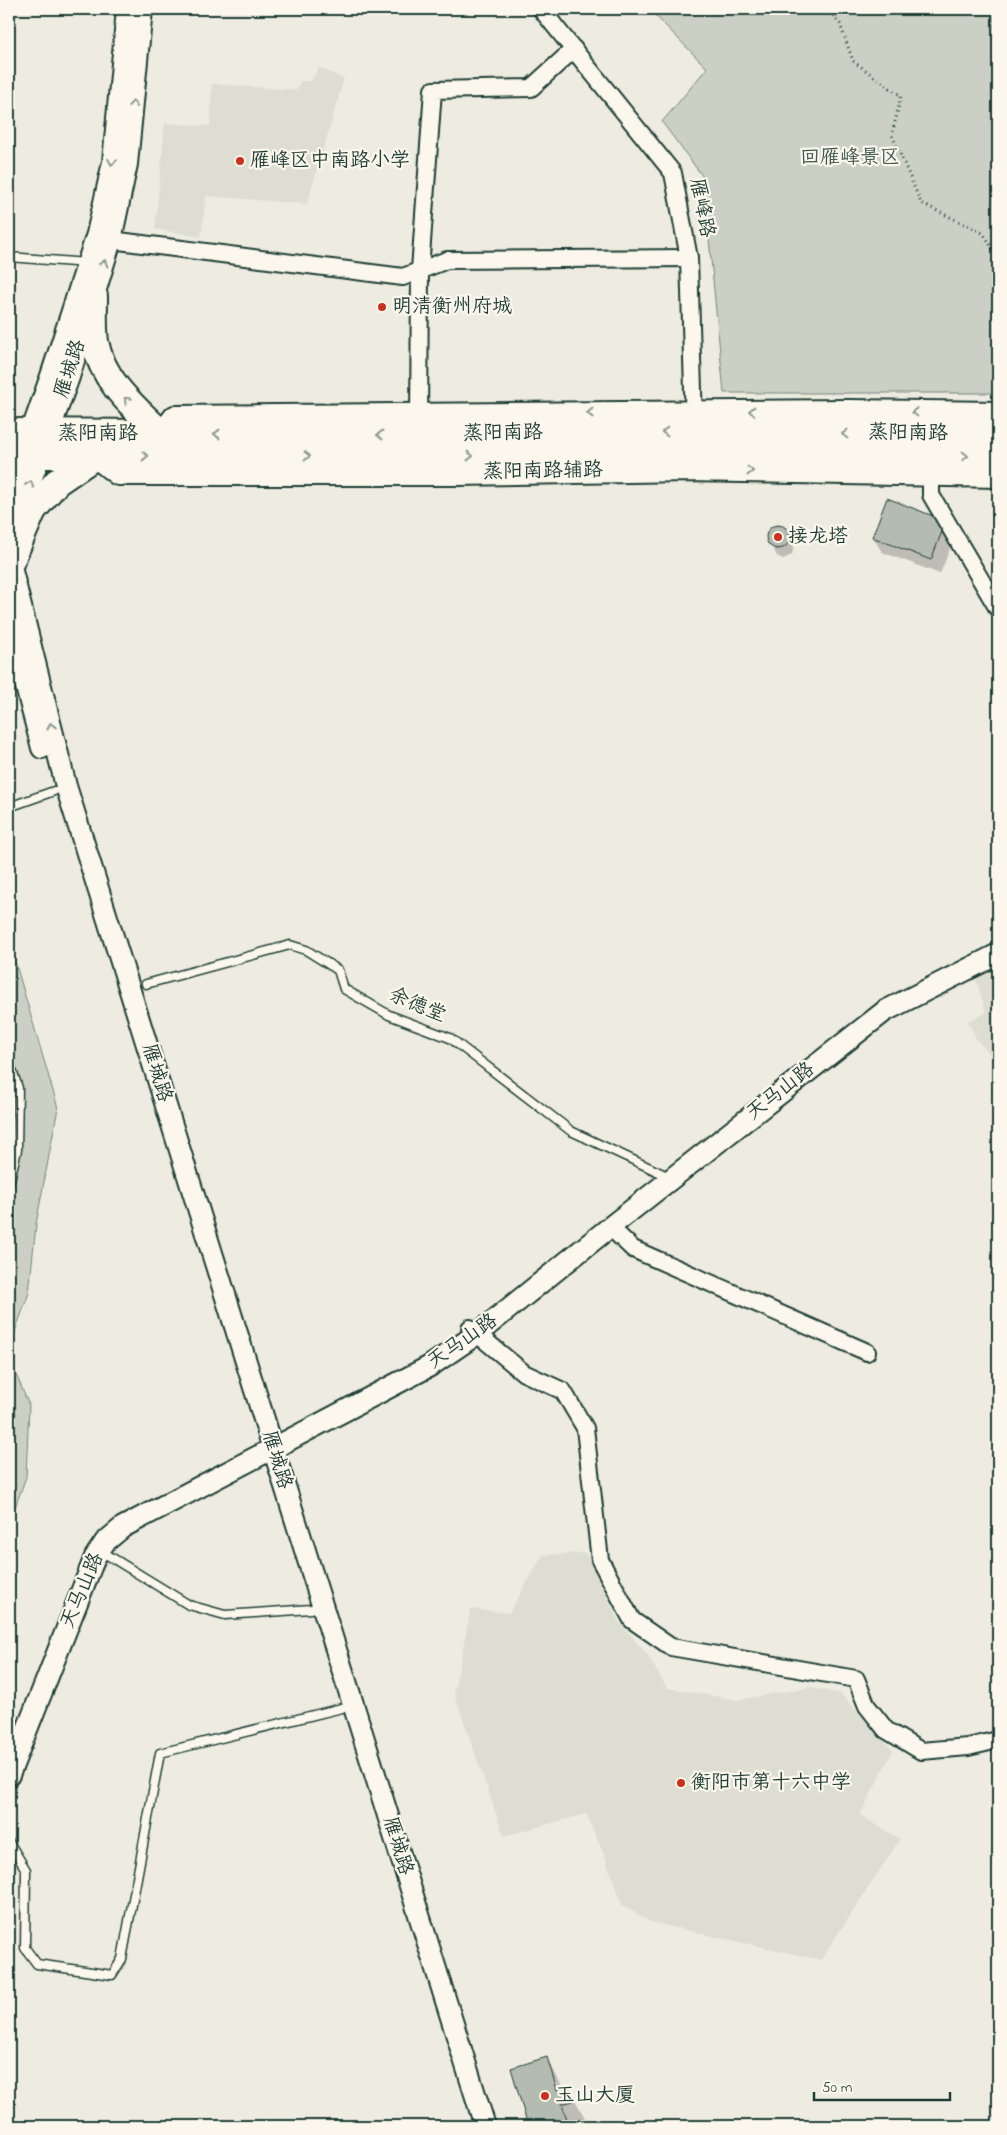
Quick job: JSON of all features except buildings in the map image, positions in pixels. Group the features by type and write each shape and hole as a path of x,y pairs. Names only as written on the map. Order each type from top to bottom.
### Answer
{"main road":[{"path":"94,296 95,342 104,369 122,396 162,434"},
{"path":"694,422 849,410 998,413"},
{"name":"蒸阳南路","path":"22,444 162,434 419,424 694,422 998,435"},
{"name":"蒸阳南路","path":"22,444 95,456 931,465 998,456"},
{"path":"10,563 33,510 57,482 95,456"},
{"path":"931,465 998,476"}],"street":[{"name":"雁城路","path":"9,494 22,444 97,234 113,162 127,9"},
{"name":"雁城路","path":"142,9 127,164 111,240 69,377 22,444 17,518 10,563 66,786 266,1446 311,1608 474,2126"},
{"name":"雁峰路","path":"541,9 672,173 689,258 694,422"},
{"path":"419,424 420,270 433,90 531,88 574,49"},
{"path":"111,240 403,277 447,260 689,258"},
{"path":"931,465 932,495 998,609"},
{"name":"雁城路","path":"9,622 54,791 484,2126"},
{"name":"天马山路","path":"473,1331 663,1174 881,1004 998,946"},
{"name":"天马山路","path":"9,1775 100,1550 105,1542 124,1527 473,1331 610,1227 885,1011 998,954"},
{"path":"610,1227 633,1249 867,1352"},
{"path":"473,1331 524,1373 563,1391 585,1428 600,1560 632,1620 671,1647 856,1679 867,1706 886,1730 921,1751 968,1747 998,1740"},
{"name":"天马山路","path":"9,1750 85,1554 97,1535 115,1520 266,1446"}],"lane":[{"path":"9,257 88,263"},
{"path":"9,808 54,791"},
{"name":"余德堂","path":"146,984 290,945 306,950 338,970 344,989 389,1014 450,1038 571,1131 663,1174"},
{"path":"9,1061 18,1088 18,1096 17,1150 9,1184"},
{"path":"100,1550 189,1605 225,1615 311,1608"},
{"path":"9,1842 26,1870 25,1948 37,1964 112,1975 122,1959 160,1753 342,1708"}],"path":[{"path":"826,9 840,24 853,61 901,96 892,135 920,203 983,233 998,257"}],"shaded area":[{"name":"雁峰区中南路小学","path":"319,67 344,79 307,204 206,196 201,237 155,229 165,123 210,126 212,84 297,90 300,81 311,81"},
{"path":"998,966 998,1063 976,1039 968,1021 986,1013 976,979"},
{"name":"衡阳市第十六中学","path":"586,1553 619,1622 646,1653 667,1688 738,1700 810,1687 841,1694 893,1751 860,1815 900,1839 821,1960 650,1922 622,1905 604,1855 586,1814 504,1836 454,1693 471,1609 509,1613 543,1555"}],"green space":[{"name":"回雁峰景区","path":"649,9 998,9 998,393 724,393 703,177 662,122 707,68"},
{"path":"9,941 58,1108 36,1224 29,1293 9,1348"},
{"path":"9,1358 29,1405 26,1477 9,1524"}],"place":[{"name":"雁峰区中南路小学","path":"240,161"},
{"name":"明清衡州府城","path":"382,307"},
{"name":"接龙塔","path":"778,537"},
{"name":"衡阳市第十六中学","path":"681,1783"},
{"name":"玉山大厦","path":"545,2096"}]}
